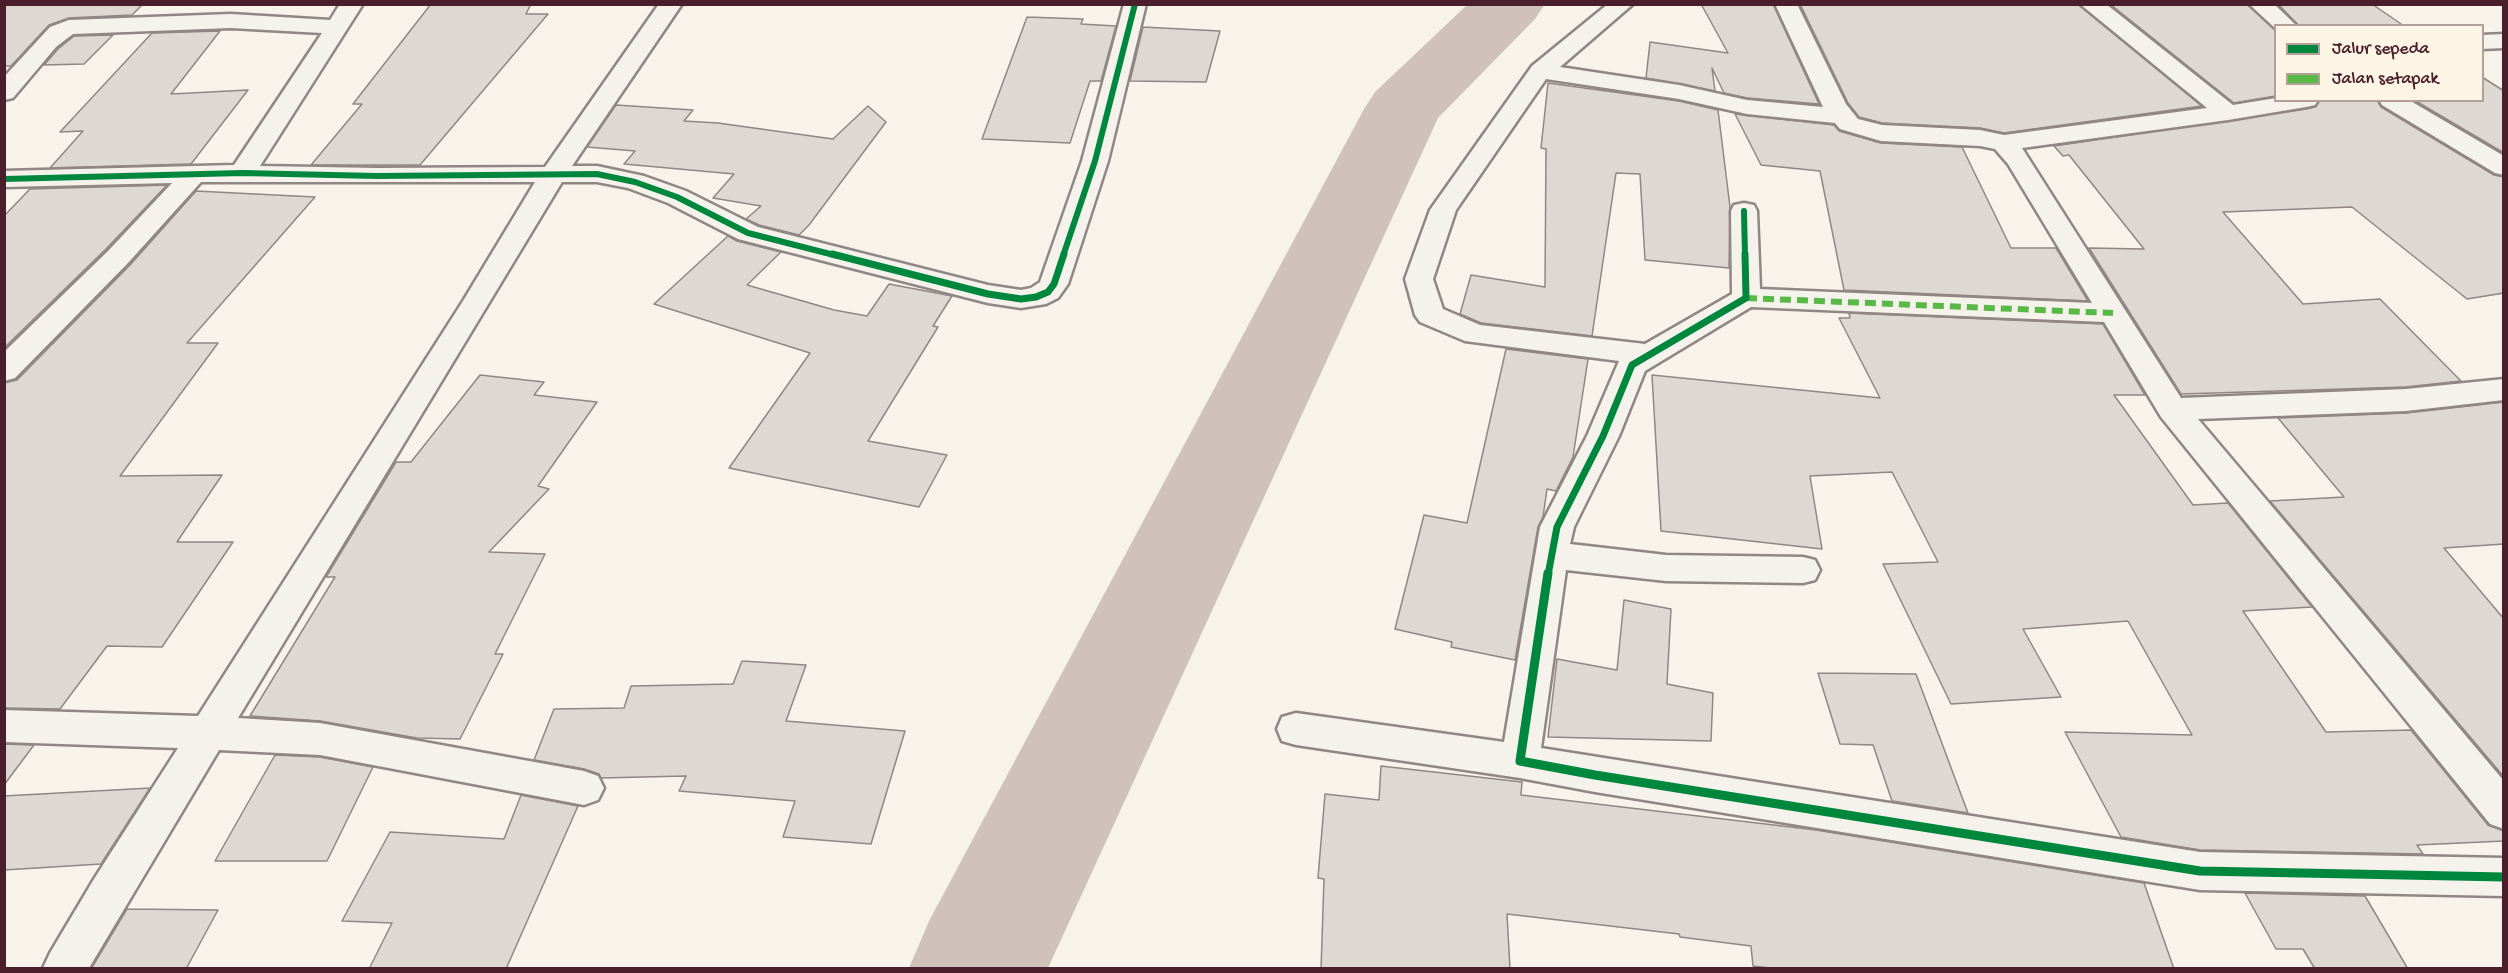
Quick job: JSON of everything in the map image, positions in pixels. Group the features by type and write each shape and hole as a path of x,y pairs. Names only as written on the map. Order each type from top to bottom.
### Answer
{"street":[{"path":"242,173 352,4"},
{"path":"65,969 208,733 477,301 554,172 671,4"},
{"path":"4,179 242,173 377,176 554,172 597,174 635,182 677,197 748,233 988,294 1008,298 1036,297 1048,292 1054,285 1095,161 1135,4"},
{"path":"1622,4 1540,71 1443,210 1419,279 1430,315 1475,334 1650,355"},
{"path":"1786,4 1842,116 1849,124 1881,133 1980,138 2004,143 2294,102"},
{"path":"2091,4 2228,113"},
{"path":"2260,4 2284,24"},
{"path":"4,93 48,42 58,32 69,27 231,21 336,27"},
{"path":"2484,42 2504,41"},
{"path":"1540,71 1679,92 1747,107 1842,116"},
{"path":"2394,102 2504,167"},
{"path":"2004,143 2019,161 2172,408 2504,811"},
{"path":"4,371 118,257 194,174"},
{"path":"1744,212 1746,298"},
{"path":"1520,761 1557,527 1603,436 1632,365 1746,298 2113,313"},
{"path":"2172,408 2406,400 2504,389"},
{"path":"1551,555 1666,568 1803,570"},
{"path":"4,726 320,739 584,788"},
{"path":"1296,729 1520,761 1606,777 2199,871 2504,877"}],"building":[{"path":"4,4 143,4 132,15 69,18 49,25 11,66 4,66"},
{"path":"431,4 531,4 526,14 548,14 420,165 311,165 362,104 353,104"},
{"path":"1701,4 1773,4 1819,104 1747,98 1724,93 1712,68 1715,91 1646,78 1650,42 1728,53"},
{"path":"1800,4 2078,4 2202,106 2004,133 1980,128 1882,123 1859,117 1848,103"},
{"path":"2110,4 2247,4 2274,29 2274,96 2234,103"},
{"path":"2278,4 2372,4 2401,24 2297,24"},
{"path":"1027,17 1083,19 1081,24 1116,26 1101,81 1090,81 1070,143 982,139"},
{"path":"1143,27 1220,31 1206,82 1130,81"},
{"path":"220,31 171,94 248,90 191,164 50,168 83,131 60,132 152,33"},
{"path":"113,35 84,64 44,65 74,36"},
{"path":"2484,78 2504,91 2504,153 2417,102 2484,102"},
{"path":"1548,83 1679,101 1718,110 1730,207 1729,268 1645,260 1640,174 1616,173 1592,336 1481,323 1460,314 1471,275 1545,287 1546,149 1541,148"},
{"path":"2319,102 2378,102 2381,107 2494,175 2504,177 2504,293 2467,299 2352,207 2223,212 2303,304 2380,299 2461,381 2406,387 2181,394 2089,248 2144,249 2069,155 2063,156 2054,146 2315,107"},
{"path":"616,105 693,110 684,121 718,123 833,139 868,106 886,122 809,225 799,235 759,225 746,219 761,206 713,198 734,174 624,164 635,151 587,147"},
{"path":"1735,114 1834,125 1839,131 1881,143 1962,147 2011,248 2056,248 2088,301 1844,290 1820,171 1761,165"},
{"path":"167,185 106,249 4,348 4,216 30,189"},
{"path":"196,191 315,197 187,343 218,343 120,476 222,475 177,542 233,542 162,647 107,646 60,709 4,708 4,383 17,380 130,265"},
{"path":"728,236 737,241 781,252 747,285 834,310 867,316 889,284 952,296 933,326 938,327 868,441 947,455 919,507 729,468 810,353 654,304"},
{"path":"1849,313 2103,324 2145,395 2114,395 2193,505 2228,503 2312,607 2243,611 2326,732 2411,730 2488,825 2504,831 2504,841 2417,845 2423,854 2200,850 2121,837 2065,732 2192,735 2128,621 2023,629 2061,697 1951,704 1883,564 1938,562 1892,472 1810,476 1822,549 1661,531 1652,375 1880,398 1839,318 1850,318"},
{"path":"1506,349 1588,359 1573,457 1556,491 1547,489 1543,517 1538,527 1515,660 1451,647 1452,642 1395,629 1424,515 1467,523"},
{"path":"480,375 544,382 534,395 597,402 538,486 549,489 489,552 545,554 495,654 503,654 460,739 417,738 320,721 250,716 335,577 326,577 396,462 411,462"},
{"path":"2504,402 2504,544 2444,548 2504,619 2504,777 2270,501 2344,497 2278,418 2406,413"},
{"path":"1624,600 1671,609 1667,684 1713,693 1711,741 1548,737 1557,659 1617,670"},
{"path":"742,661 806,665 786,721 905,731 871,844 783,837 795,801 679,791 686,776 601,778 599,774 584,769 534,760 554,709 624,708 631,686 733,684"},
{"path":"1818,673 1916,674 1968,813 1892,801 1873,745 1840,744"},
{"path":"4,744 34,745 4,785"},
{"path":"275,755 320,757 373,767 327,861 215,861"},
{"path":"1381,766 1522,782 1521,795 1816,830 2144,883 2174,969 1779,969 1753,966 1751,946 1680,937 1679,934 1507,914 1510,969 1321,969 1324,879 1318,878 1325,794 1379,800"},
{"path":"150,788 101,864 4,870 4,796"},
{"path":"521,795 578,806 506,969 369,969 392,923 342,921 390,832 504,839"},
{"path":"2245,893 2365,896 2408,969 2315,969 2303,949 2276,949"},
{"path":"127,909 218,910 186,969 91,969"}],"waterway":[{"path":"978,968 1403,109 1510,4"}],"marked path":[{"path":"1746,298 2113,313"}],"cycle path":[{"path":"4,179 242,173 377,176 597,174 635,182 677,197 748,233 988,294 1021,299 1036,297 1048,292 1054,284 1095,161 1135,4"},
{"path":"1744,211 1746,298 1632,365 1603,436 1557,527 1520,761 1595,775 2200,871 2504,877"}]}
